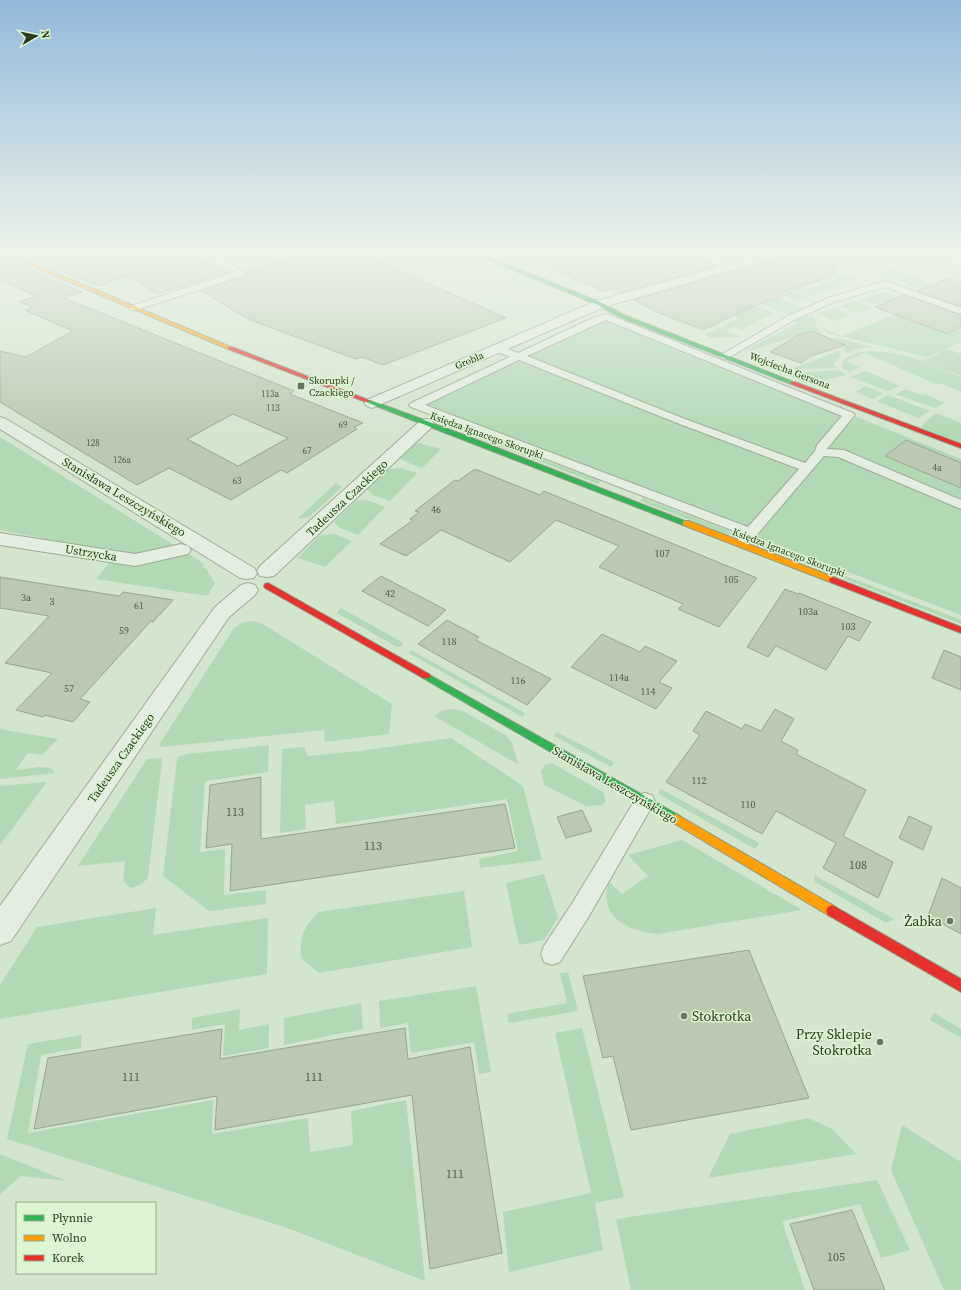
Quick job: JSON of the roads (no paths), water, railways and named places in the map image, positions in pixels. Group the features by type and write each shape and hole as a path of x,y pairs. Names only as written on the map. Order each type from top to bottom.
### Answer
{"street":[{"name":"Księdza Ignacego Skorupki","path":"151,315 206,339 426,424 462,436 961,630"},
{"name":"Grobla","path":"372,403 574,315"},
{"name":"Wojciecha Gersona","path":"621,315 926,434 961,446"},
{"name":"Stanisława Leszczyńskiego","path":"0,422 248,581"},
{"name":"Tadeusza Czackiego","path":"268,579 426,424"},
{"name":"Ustrzycka","path":"0,539 135,560 181,550"},
{"name":"Stanisława Leszczyńskiego","path":"268,579 961,986"},
{"path":"248,581 258,590 268,579"},
{"name":"Tadeusza Czackiego","path":"0,931 222,612 248,581"}],"lane":[{"path":"724,356 796,315"},
{"path":"740,545 808,468 821,452 821,448 850,416 607,318 598,319 520,357 415,405 751,532"},
{"path":"497,348 681,421 808,468"},
{"path":"821,452 840,453 961,506"},
{"path":"552,954 582,909 645,801"}],"place":[{"name":"Skorupki / Czackiego","path":"301,386"},
{"name":"Żabka","path":"950,921"},
{"name":"Stokrotka","path":"684,1016"},
{"name":"Przy Sklepie Stokrotka","path":"880,1042"}]}
